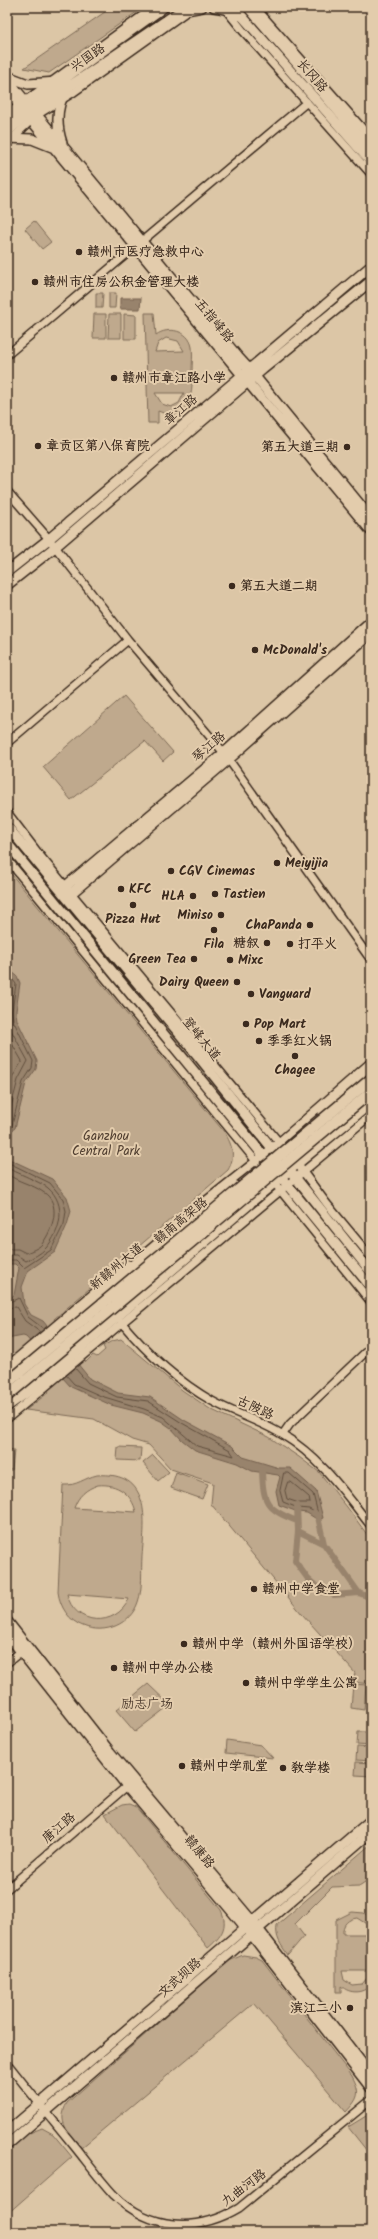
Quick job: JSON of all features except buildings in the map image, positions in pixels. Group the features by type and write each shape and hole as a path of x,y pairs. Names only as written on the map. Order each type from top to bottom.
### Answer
{"highway":[{"name":"赣南高架路","path":"7,1383 371,1079"},
{"name":"赣南高架路","path":"7,1396 371,1092"},
{"path":"7,1372 164,1239 235,1186"},
{"path":"7,1405 34,1387 249,1204"}],"main road":[{"name":"兴国路","path":"66,84 164,7"},
{"name":"兴国路","path":"7,120 28,110 174,14 190,7 202,7"},
{"path":"214,7 229,8"},
{"name":"长冈路","path":"248,7 371,149"},
{"path":"254,7 257,18"},
{"name":"长冈路","path":"229,8 244,18 371,162"},
{"path":"7,78 28,84 66,84 58,124 60,149 38,140 9,138"},
{"name":"五指峰路","path":"7,78 28,110 138,244 241,374 371,531"},
{"name":"五指峰路","path":"7,91 28,110"},
{"name":"兴国路","path":"9,138 28,110"},
{"name":"五指峰路","path":"138,244 252,372 371,518"},
{"name":"章江路","path":"7,572 52,543 248,382 252,372 371,266"},
{"name":"章江路","path":"7,585 241,374 252,372 371,281"},
{"name":"琴江路","path":"226,756 371,621"},
{"name":"琴江路","path":"67,891 371,633"},
{"name":"登峰大道","path":"7,826 67,891 278,1147 289,1170 371,1272"},
{"name":"登峰大道","path":"7,843 261,1161 371,1287"},
{"name":"新赣州大道","path":"7,1375 12,1365 80,1315 235,1186 261,1161 356,1084 371,1070"},
{"path":"7,1405 95,1329 371,1103"},
{"name":"赣康路","path":"7,1621 24,1649 127,1786 251,1927 371,2088"},
{"name":"赣康路","path":"7,1634 24,1649 110,1752 371,2075"},
{"name":"文武坝路","path":"7,2145 46,2112 371,1820"},
{"name":"文武坝路","path":"7,2132 251,1927 371,1832"}],"street":[{"path":"28,110 49,84 154,7"},
{"path":"7,114 28,110 62,100 190,7"},
{"path":"254,7 371,138"},
{"path":"229,8 244,32 371,174"},
{"path":"7,355 307,102"},
{"path":"7,491 52,543 128,640 226,756 371,960"},
{"path":"7,743 128,640"},
{"path":"7,812 67,891"},
{"path":"7,859 261,1161 73,1308 12,1365"},
{"path":"371,1063 278,1147 304,1172 327,1204 371,1257"},
{"path":"356,1084 371,1063"},
{"path":"7,1419 121,1322 296,1179 371,1115"},
{"path":"284,1188 371,1302"},
{"name":"古陂路","path":"121,1322 180,1381 212,1401 283,1434 311,1455 329,1474 371,1526"},
{"path":"283,1434 290,1424 371,1347"},
{"path":"7,1663 24,1649"},
{"name":"唐江路","path":"7,1889 127,1786"},
{"name":"九曲河路","path":"7,2063 114,2195 128,2207 143,2216 158,2221 188,2225 204,2224 224,2217 239,2208 371,2100"}],"green space":[{"path":"112,7 144,7 49,73 24,68"},
{"path":"34,221 51,242 42,249 25,229"},
{"path":"96,293 103,293 102,308 96,308"},
{"path":"109,293 116,293 115,308 109,308"},
{"path":"145,313 154,313 156,335 161,332 172,330 182,333 190,341 192,347 192,389 190,398 183,411 177,414 169,414 158,411 158,423 148,423","holes":["166,338 178,341 184,351 155,352 158,343","155,393 184,393 179,403 171,407 162,404"]},
{"path":"94,314 106,314 106,338 93,338"},
{"path":"109,314 121,314 121,338 108,338"},
{"path":"124,314 136,315 136,339 124,339"},
{"path":"124,696 173,752 163,761 145,741 71,800 43,767"},
{"name":"Ganzhou Central Park","path":"7,869 225,1133 230,1142 232,1151 232,1160 228,1170 54,1319 86,1362 93,1355 97,1357 105,1350 103,1346 112,1341 121,1339 182,1390 210,1409 269,1437 319,1472 371,1540 371,1684 353,1682 355,1673 302,1614 211,1504 213,1483 171,1469 149,1445 132,1440 94,1419 26,1410 49,1392 18,1352 7,1361"},
{"path":"118,1447 141,1448 140,1461 117,1460"},
{"path":"7,1449 14,1450 12,1470 7,1470"},
{"path":"153,1455 169,1472 158,1481 143,1463"},
{"path":"176,1472 208,1484 202,1499 171,1488"},
{"path":"92,1476 115,1476 128,1481 136,1489 141,1500 144,1513 140,1597 135,1610 123,1622 116,1626 100,1629 83,1626 73,1621 63,1608 58,1592 63,1485 76,1483","holes":["98,1485 111,1486 123,1491 131,1500 136,1512 74,1508 83,1494","67,1594 129,1599 123,1608 115,1615 106,1619 96,1619 86,1617 78,1612 71,1605"]},
{"name":"励志广场","path":"148,1684 170,1705 135,1732 116,1710"},
{"path":"353,1684 366,1685 364,1710 351,1708"},
{"path":"358,1732 371,1732 371,1746 357,1745"},
{"path":"227,1740 261,1745 273,1758 226,1753"},
{"path":"357,1747 371,1748 371,1761 356,1760"},
{"path":"356,1762 371,1763 371,1776 355,1775"},
{"path":"129,1804 136,1807 221,1910 224,1927 217,1940 208,1948 105,1814 122,1805"},
{"path":"371,1844 371,1878 359,1886 332,1887 295,1924 304,1936 288,1955 278,1938 277,1925"},
{"path":"352,1912 364,1913 371,1918 371,1985 364,1990 352,1992 341,1986 341,1992 336,1992 336,1920","holes":["357,1918 368,1925 370,1934 343,1934 346,1923","342,1971 369,1971 368,1977 362,1984 352,1985 344,1980"]},
{"path":"243,1955 256,1957 262,1960 352,2076 357,2087 357,2095 354,2103 346,2112 254,2003 81,2148 68,2132 63,2122 64,2110 67,2103 229,1961"},
{"path":"371,2113 371,2156 348,2127"},
{"path":"42,2128 53,2134 72,2157 7,2214 7,2152 27,2134"}],"water":[{"path":"120,298 141,298 140,309 120,309"},
{"path":"7,968 17,976 20,983 16,1011 17,1020 37,1061 36,1069 26,1083 15,1128 7,1134"},
{"path":"7,1158 52,1179 67,1197 71,1211 67,1225 55,1252 28,1271 22,1287 24,1304 31,1315 43,1321 90,1379 118,1393 150,1397 184,1420 232,1446 243,1457 279,1468 290,1468 316,1491 323,1518 318,1520 307,1513 298,1512 279,1505 276,1491 280,1477 278,1475 252,1471 237,1463 195,1450 161,1421 143,1413 111,1405 71,1387 26,1337 23,1336 7,1339 7,1300 14,1295 19,1268 15,1264 7,1264"}],"waterway":[{"path":"262,1470 265,1497 268,1503 279,1513 297,1521"},
{"path":"297,1505 298,1531 295,1561 308,1579 323,1592 334,1595 359,1593 371,1598"},
{"path":"315,1513 318,1517 324,1544"},
{"path":"298,1531 324,1544 359,1593"}],"place":[{"name":"赣州市医疗急救中心","path":"79,252"},
{"name":"赣州市住房公积金管理大楼","path":"35,282"},
{"name":"赣州市章江路小学","path":"114,378"},
{"name":"章贡区第八保育院","path":"38,446"},
{"name":"第五大道三期","path":"347,447"},
{"name":"第五大道二期","path":"232,586"},
{"name":"McDonald's","path":"255,650"},
{"name":"Meiyijia","path":"277,863"},
{"name":"CGV Cinemas","path":"171,871"},
{"name":"KFC","path":"121,889"},
{"name":"Tastien","path":"215,894"},
{"name":"HLA","path":"193,896"},
{"name":"Pizza Hut","path":"133,905"},
{"name":"Miniso","path":"221,915"},
{"name":"ChaPanda","path":"310,925"},
{"name":"Fila","path":"214,930"},
{"name":"糖叙","path":"267,943"},
{"name":"打平火","path":"290,944"},
{"name":"Green Tea","path":"194,959"},
{"name":"Mixc","path":"230,960"},
{"name":"Dairy Queen","path":"237,982"},
{"name":"Vanguard","path":"251,994"},
{"name":"Pop Mart","path":"246,1024"},
{"name":"季季红火锅","path":"259,1041"},
{"name":"Chagee","path":"295,1056"},
{"name":"赣州中学食堂","path":"254,1589"},
{"name":"赣州中学（赣州外国语学校）","path":"184,1644"},
{"name":"赣州中学办公楼","path":"114,1668"},
{"name":"赣州中学学生公寓","path":"246,1683"},
{"name":"赣州中学礼堂","path":"182,1766"},
{"name":"教学楼","path":"283,1768"},
{"name":"滨江二小","path":"350,2008"}]}
